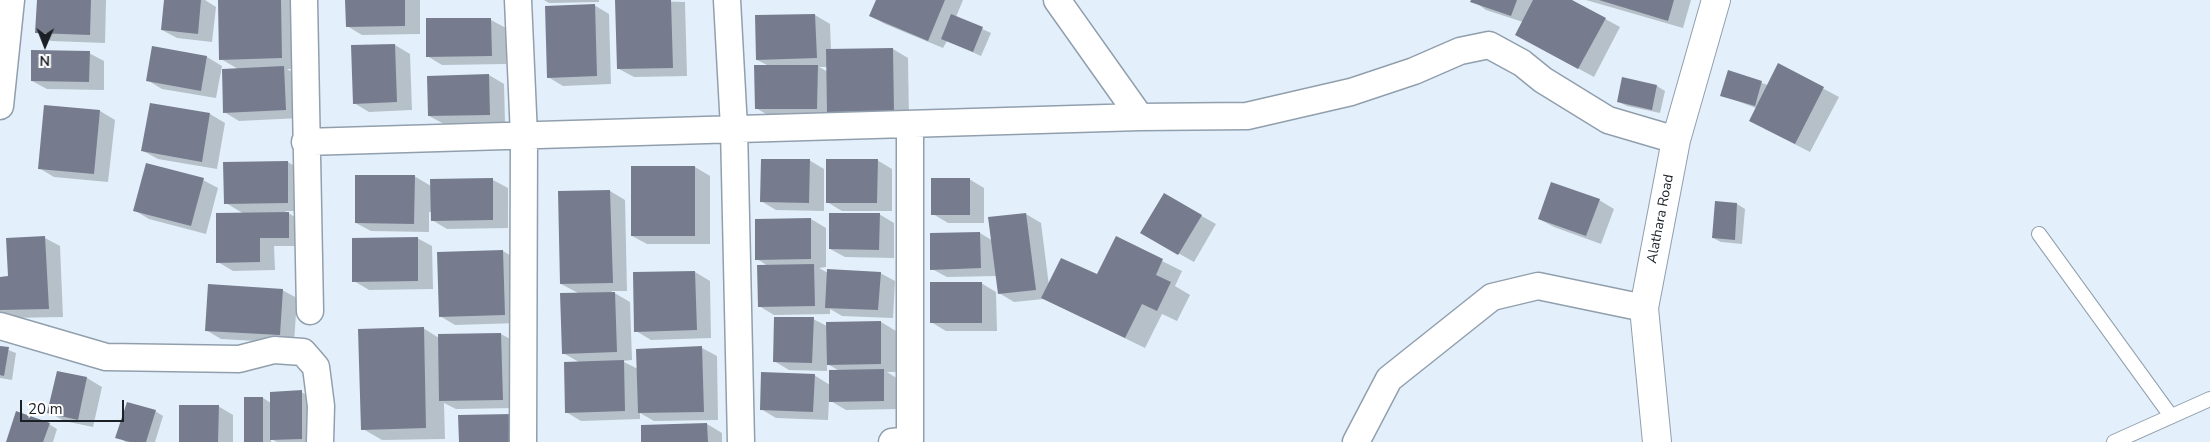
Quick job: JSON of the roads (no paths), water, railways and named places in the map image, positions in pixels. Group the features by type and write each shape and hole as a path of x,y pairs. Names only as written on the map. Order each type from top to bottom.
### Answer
{"street":[{"path":"0,106 11,0"},
{"path":"304,0 305,142 310,311"},
{"path":"518,0 524,136 523,442"},
{"path":"727,0 734,128 744,442"},
{"path":"1058,0 1140,117"},
{"name":"Alathara Road","path":"1657,442 1644,308 1676,140 1716,0"},
{"path":"305,142 734,128 1140,117 1247,116 1351,92 1414,71 1460,51 1489,45 1522,63 1543,80 1608,120 1676,140"},
{"path":"909,442 910,124"},
{"path":"1356,442 1389,379 1492,297 1538,286 1644,308"},
{"path":"0,326 106,357 239,359 274,350 303,352 316,367 321,406 320,442"}],"lane":[{"path":"2039,234 2171,416"},
{"path":"2114,442 2210,399"}]}
